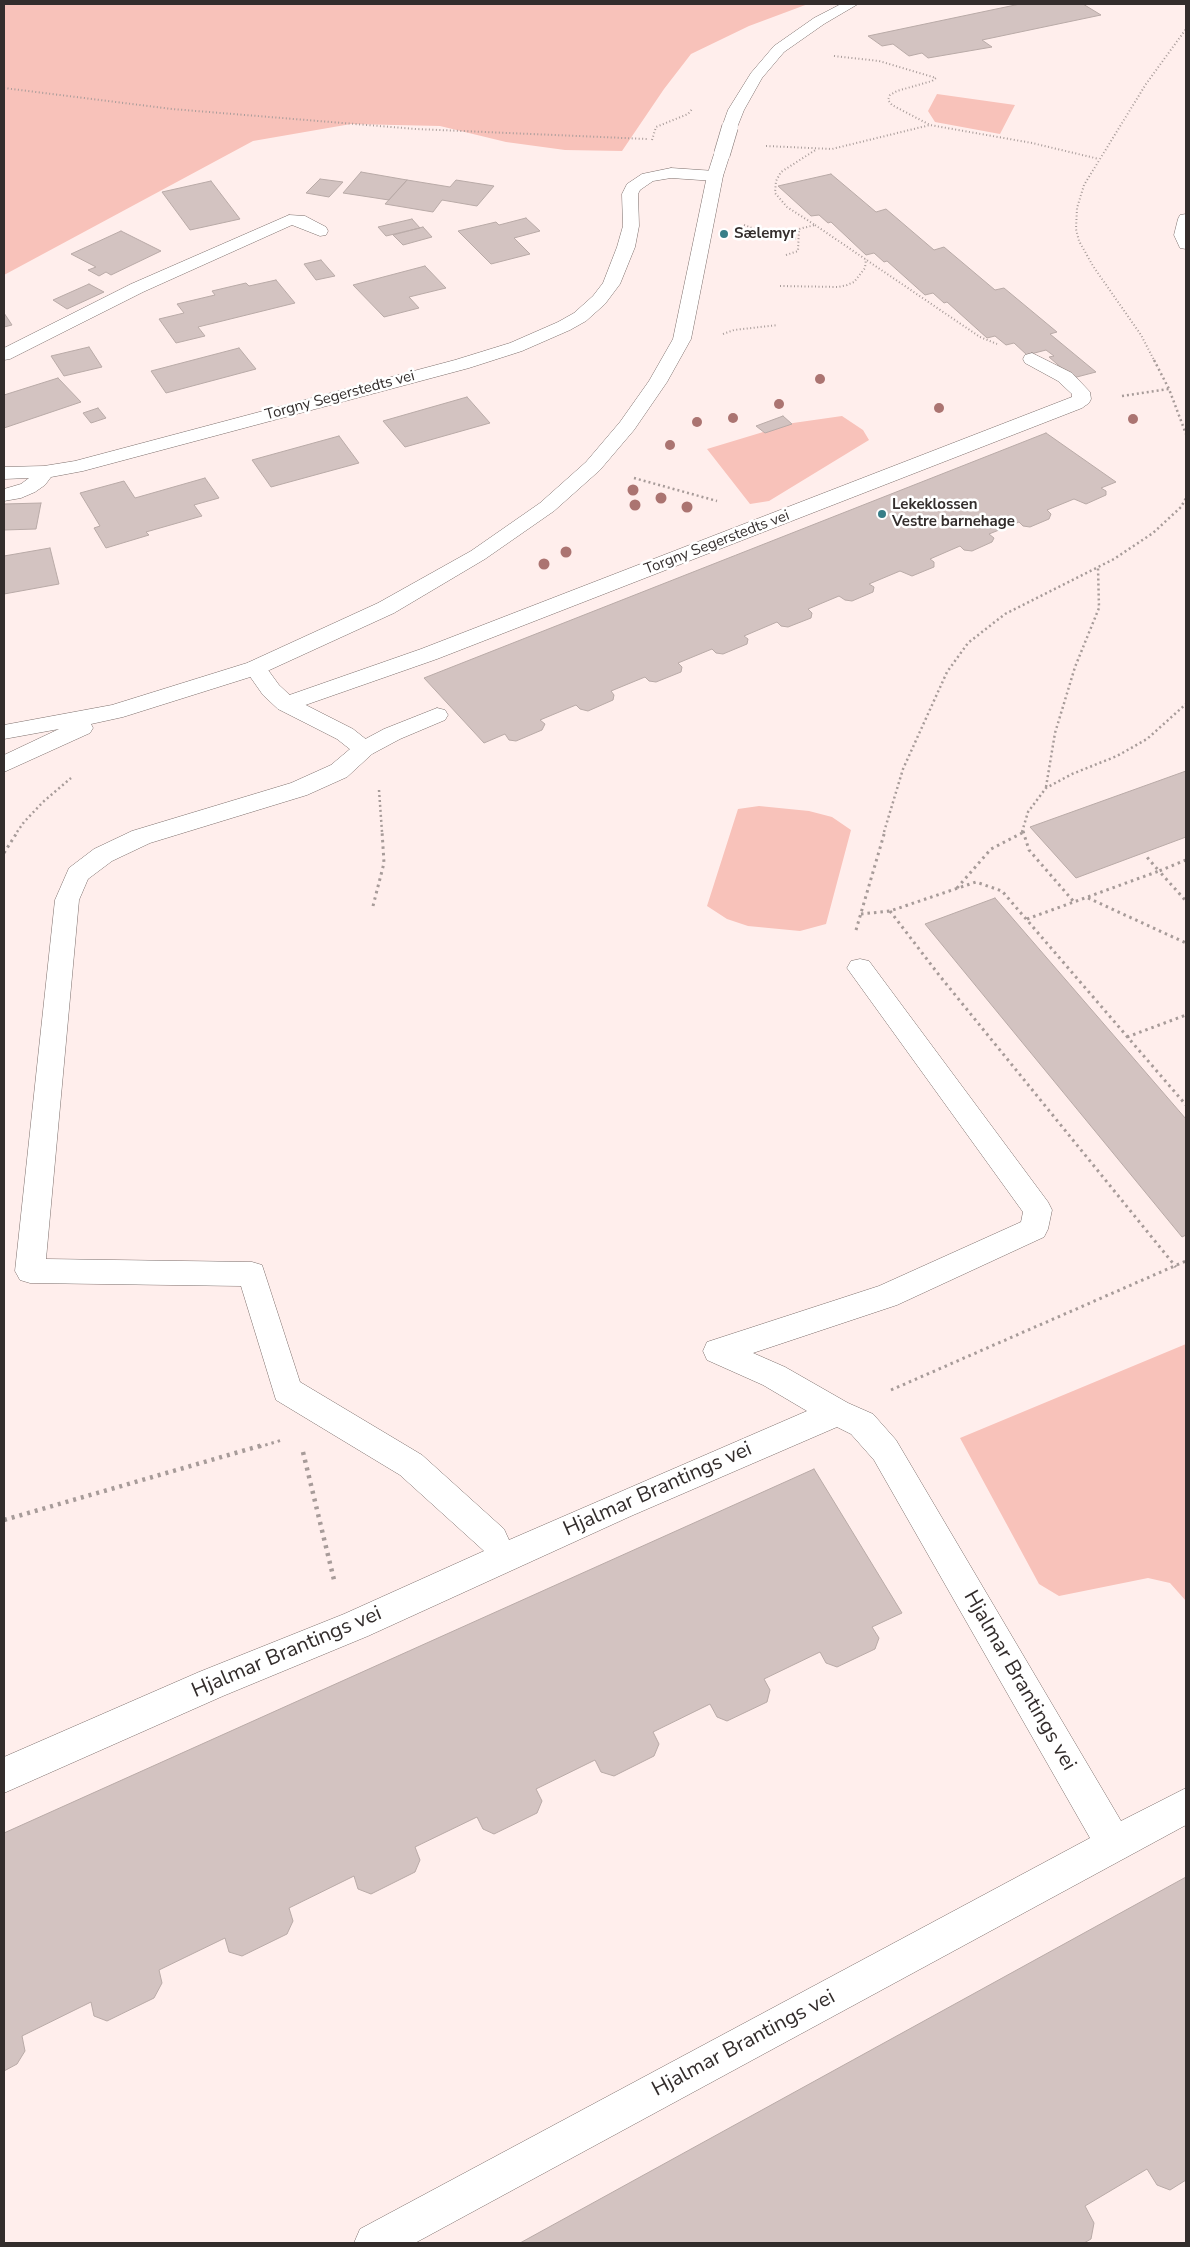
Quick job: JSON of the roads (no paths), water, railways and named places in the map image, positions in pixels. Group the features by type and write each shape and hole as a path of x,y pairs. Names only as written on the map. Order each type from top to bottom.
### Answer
{"main road":[{"path":"4,732 115,712 255,668 386,608 478,554 547,507 592,466 627,426 658,382 682,339 715,176 736,110 756,76 779,49 819,21 851,4"},
{"name":"Torgny Segerstedts vei","path":"4,473 44,472 76,467 462,364 516,347 580,317 599,300 611,284 626,247 631,226 630,194 633,187 648,177 671,173 715,176"},
{"path":"1186,219 1182,235 1186,244"},
{"path":"4,355 137,288 289,220 298,220 320,231"},
{"name":"Torgny Segerstedts vei","path":"286,704 429,654 1075,404 1082,398 1081,392 1066,378 1032,359"},
{"path":"4,495 14,494 28,488 38,481 44,472"},
{"path":"255,668 271,690 286,704 345,734 364,749"},
{"path":"4,764 115,712"},
{"path":"437,715 392,734 364,749 339,771 298,789 141,837 103,855 78,874 67,900 30,1270 252,1274 287,1390 411,1465 493,1540"},
{"path":"837,1413 774,1376 718,1352 896,1292 1034,1229 1038,1210 860,968"},
{"name":"Hjalmar Brantings vei","path":"4,1775 211,1684 356,1625 620,1506 837,1413 862,1424 885,1450 1114,1844"},
{"name":"Hjalmar Brantings vei","path":"374,2243 1186,1806"}],"place":[{"name":"Sælemyr","path":"724,234"},
{"name":"Lekeklossen Vestre barnehage","path":"882,514"}]}
